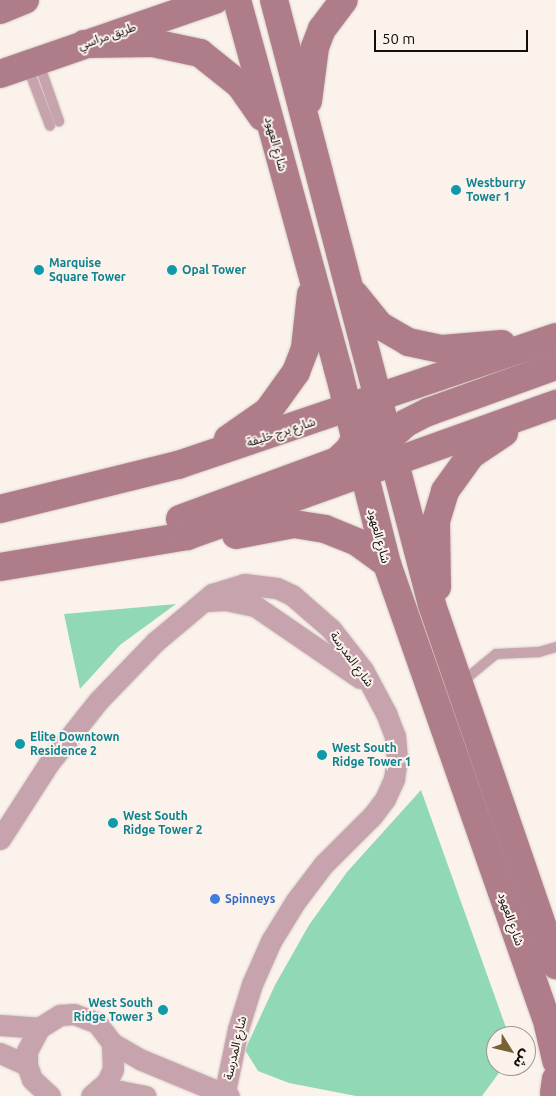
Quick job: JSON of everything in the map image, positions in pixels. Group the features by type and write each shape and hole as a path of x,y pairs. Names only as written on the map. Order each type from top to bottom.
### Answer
{"street":[{"path":"0,10 25,0"},
{"name":"طريق مراسي","path":"0,74 215,0"},
{"name":"شارع العهود","path":"238,0 365,474 387,564 548,1025 556,1061"},
{"path":"274,0 432,605 556,965"},
{"path":"308,135 308,85 315,47 322,29 344,0"},
{"path":"84,44 153,43 200,53 240,85 274,140"},
{"path":"178,465 249,427 284,393 305,348 313,278"},
{"path":"349,285 379,325 408,342 425,347 459,348 554,338"},
{"name":"شارع برج خليفة","path":"0,509 178,465 348,410 554,338"},
{"path":"365,474 373,454 387,438 406,423 428,412 556,366"},
{"path":"128,545 155,526 337,461 349,450 377,400"},
{"path":"187,536 395,464 548,407"},
{"path":"432,605 438,578 436,521 451,479 484,446 548,407"},
{"path":"0,567 187,536 231,536 280,526 308,526 343,534 373,551 387,564"},
{"name":"شارع المدرسة","path":"0,838 50,763 99,700 197,603 212,594 244,584 277,588 292,595 342,642 376,691 395,736 397,758 394,779 385,798 372,816 323,865 300,894 271,942 252,984 238,1029 225,1095"},
{"path":"197,603 226,600 255,606 329,654 376,691"},
{"path":"50,1096 32,1079 27,1066 27,1051 38,1028 60,1015 86,1016 106,1032 112,1043 113,1069 94,1094"},
{"path":"0,1025 38,1028"},
{"path":"112,1043 142,1060 225,1095"},
{"path":"0,1054 27,1066"},
{"path":"94,1094 120,1091 146,1096"}],"lane":[{"path":"32,62 54,124"},
{"path":"460,685 496,654 538,652 556,647"}],"green space":[{"path":"176,604 120,645 80,689 64,614"},
{"path":"421,790 505,1026 486,1026 486,1076 497,1076 482,1096 356,1096 289,1083 258,1071 245,1050 275,985 309,925 347,872"}],"place":[{"name":"Westburry Tower 1","path":"456,190"},
{"name":"Marquise Square Tower","path":"39,270"},
{"name":"Opal Tower","path":"172,270"},
{"name":"Elite Downtown Residence 2","path":"20,744"},
{"name":"West South Ridge Tower 1","path":"322,755"},
{"name":"West South Ridge Tower 2","path":"113,823"},
{"name":"Spinneys","path":"215,899"},
{"name":"West South Ridge Tower 3","path":"163,1010"}]}
